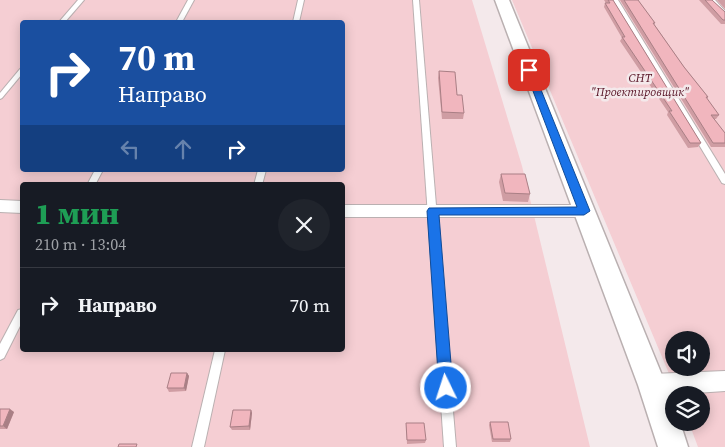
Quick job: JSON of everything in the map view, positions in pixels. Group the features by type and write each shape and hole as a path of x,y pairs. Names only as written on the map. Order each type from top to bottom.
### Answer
{"street":[{"path":"502,0 652,385 673,447"},
{"path":"0,206 20,207"},
{"path":"345,211 584,211"},
{"path":"652,385 725,381"}],"lane":[{"path":"64,20 81,0"},
{"path":"179,20 191,0"},
{"path":"297,20 302,0"},
{"path":"416,0 450,447"},
{"path":"616,0 725,181"},
{"path":"712,0 725,14"},
{"path":"0,97 20,72"},
{"path":"0,355 20,317"},
{"path":"198,447 220,352"}],"green space":[{"path":"0,0 472,0 522,166 590,447 0,447"},
{"name":"СНТ \"Проектировщик\"","path":"512,0 725,0 725,447 698,447 692,431 710,431 710,386 674,386 670,376 710,376 710,331 665,331 665,364"}],"building":[{"path":"608,0 613,0 701,143 690,143 669,111 672,111 622,37 625,37 605,3 610,3"},
{"path":"624,0 638,0 684,67 708,97 706,97 719,115 711,115 725,133 725,143 713,143"},
{"path":"705,0 712,0 725,12 725,20 723,20"},
{"path":"439,71 455,72 457,95 462,95 464,113 442,112"},
{"path":"501,174 525,174 530,194 505,193"},
{"path":"171,373 187,373 184,388 167,388"},
{"path":"0,409 10,409 3,426 0,426"},
{"path":"233,410 251,410 249,426 230,427"},
{"path":"490,422 508,422 511,439 493,439"},
{"path":"406,423 424,423 426,440 407,440"},
{"path":"119,444 137,444 136,447 118,447"}],"route":[{"path":"446,388 433,211 584,211 529,70"}]}
